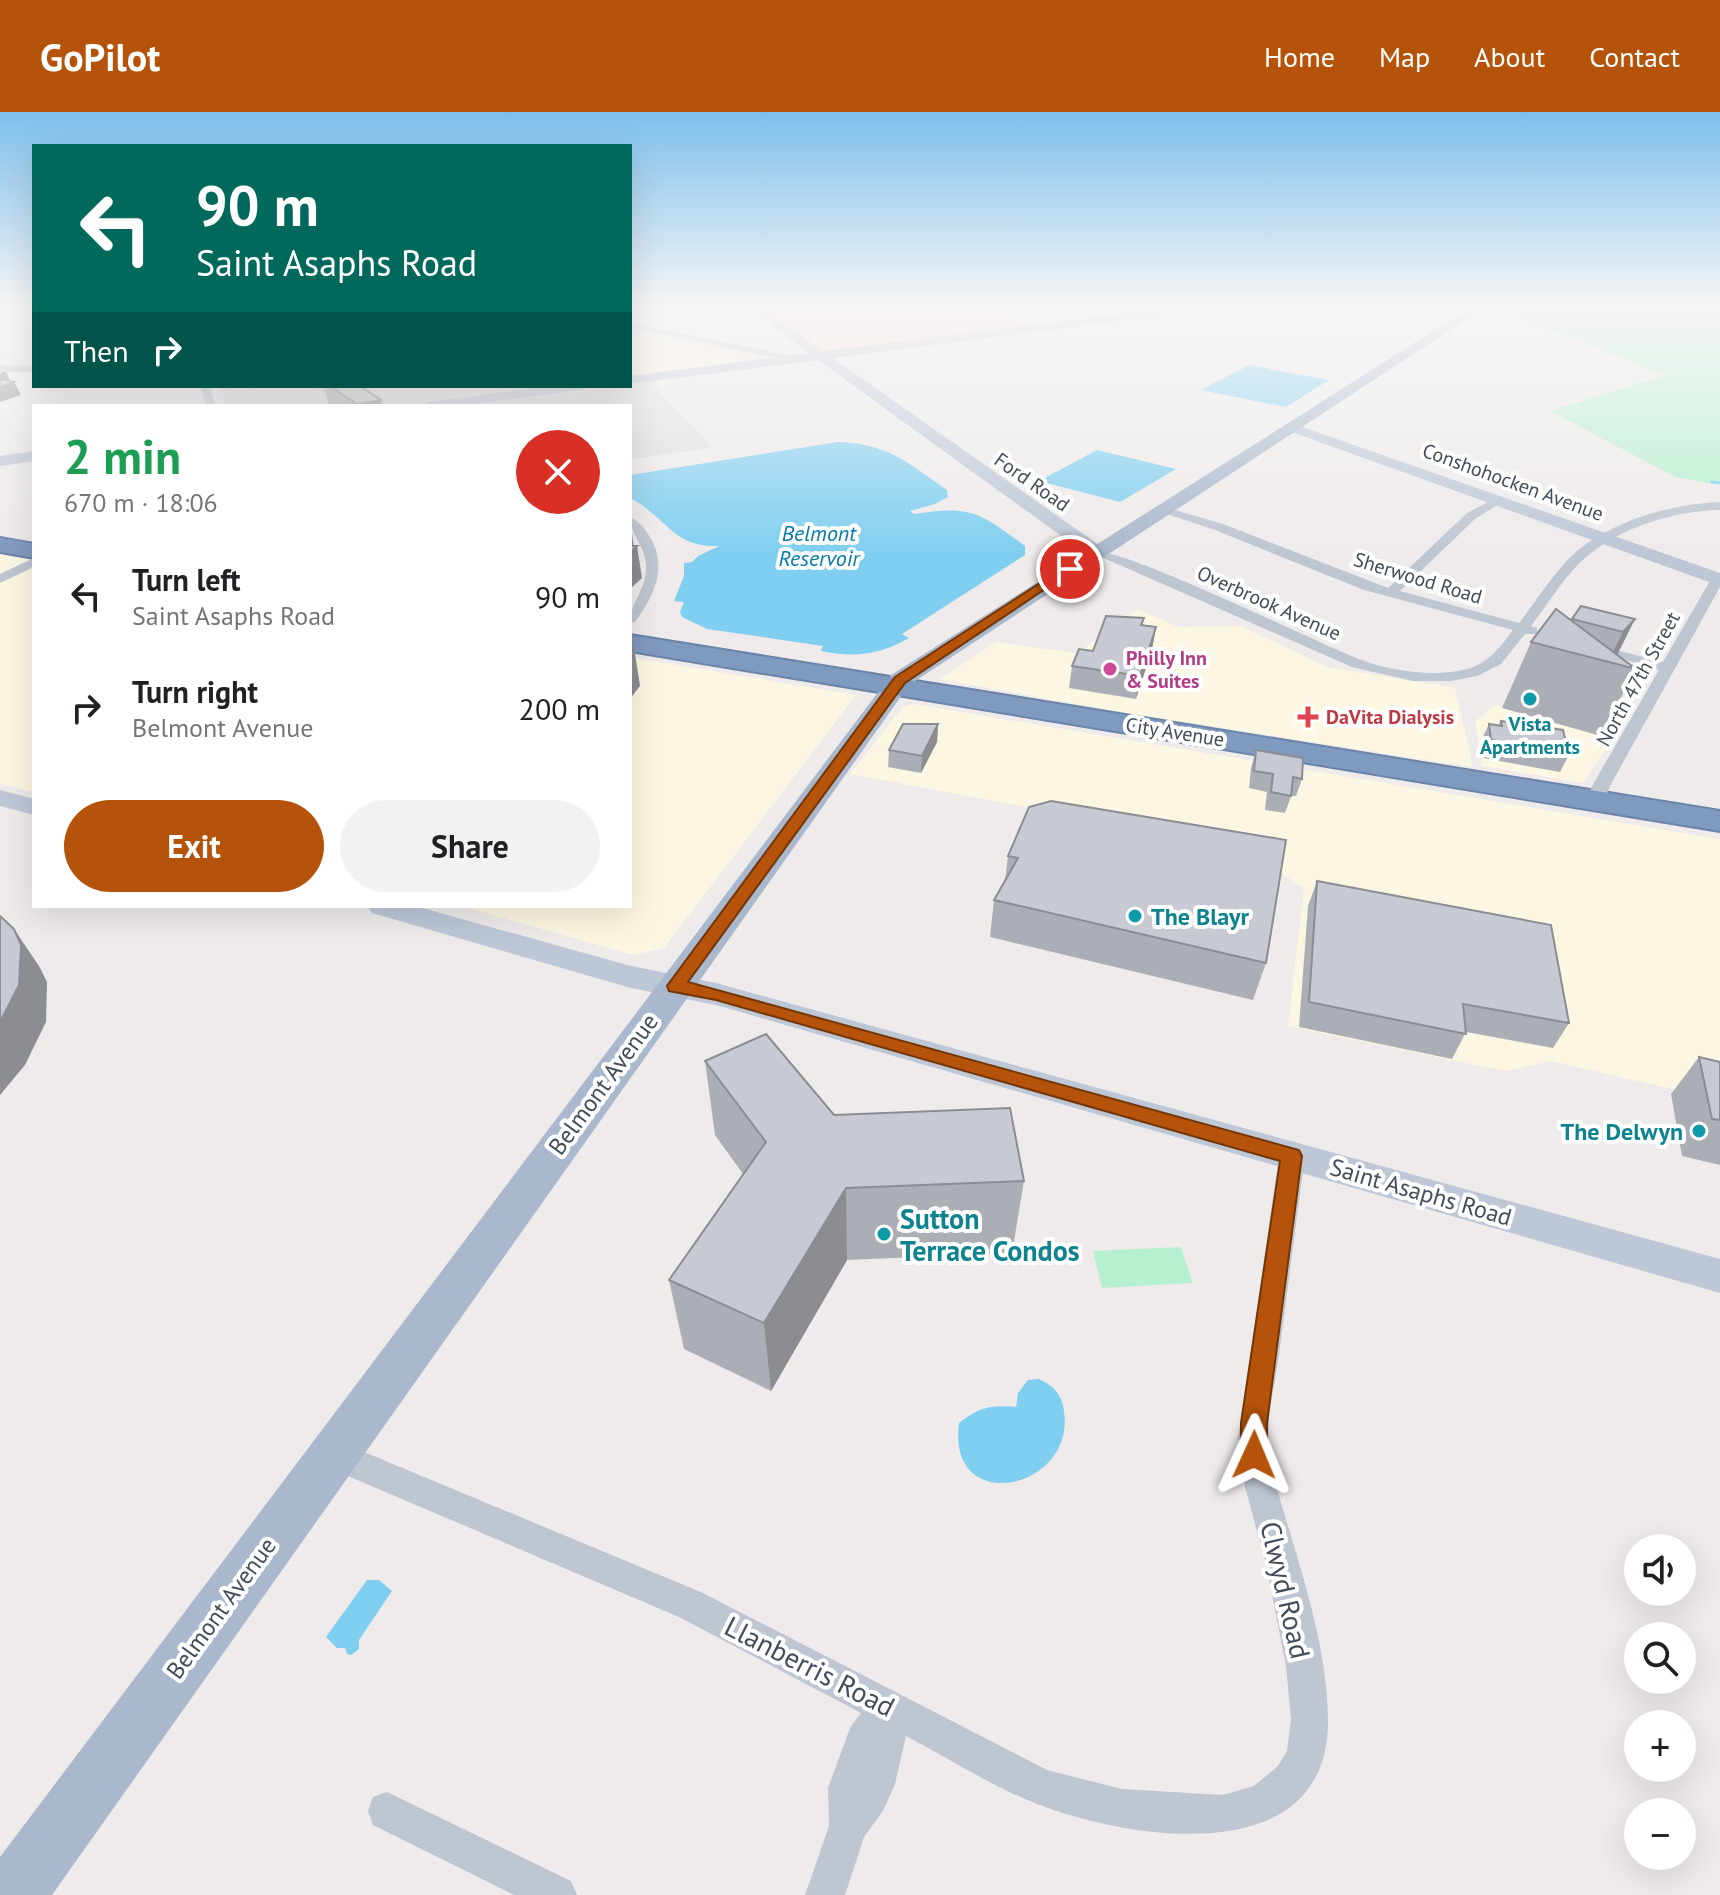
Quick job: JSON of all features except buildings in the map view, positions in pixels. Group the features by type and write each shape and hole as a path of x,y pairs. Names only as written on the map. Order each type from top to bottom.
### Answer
{"highway":[{"path":"0,536 32,541"},
{"path":"0,545 32,551"},
{"name":"City Avenue","path":"632,643 1720,821"}],"main road":[{"name":"Belmont Avenue","path":"12,1895 895,686 908,673 1352,388"}],"street":[{"path":"444,404 566,388"},
{"name":"Ford Road","path":"864,388 1096,552"},
{"name":"Conshohocken Avenue","path":"1291,427 1719,579"},
{"path":"0,461 32,456"},
{"path":"1390,593 1471,516 1498,501"},
{"name":"Overbrook Avenue","path":"1096,552 1152,572 1357,664 1396,674 1430,677 1464,675 1490,666 1579,556 1613,533 1685,507 1720,506"},
{"name":"Sherwood Road","path":"1161,510 1219,527 1390,593 1545,635"},
{"path":"632,524 651,548 654,572 649,592 632,616"},
{"path":"0,579 32,563"},
{"name":"North 47th Street","path":"1596,801 1601,786 1719,579"},
{"path":"1571,642 1668,668"},
{"path":"0,798 32,806"},
{"name":"Saint Asaphs Road","path":"389,908 631,977 716,994 1720,1276"},
{"name":"Clwyd Road","path":"1289,1782 1306,1753 1309,1716 1307,1684 1293,1608 1253,1439 1292,1156"},
{"name":"Llanberris Road","path":"333,1454 691,1605 1039,1786 1107,1808 1143,1813 1219,1816 1261,1804 1289,1782"},
{"path":"825,1895 848,1826 872,1798 887,1753 889,1707"},
{"path":"387,1811 557,1895"}],"shaded area":[{"path":"222,388 536,388 411,404 226,404"},
{"path":"602,388 656,388 712,447 632,460 632,404 481,404"},
{"path":"0,550 32,556 32,792 0,784"},
{"path":"1138,609 1178,627 1241,626 1327,667 1455,688 1473,767 1131,714 940,679 996,642 1082,654 1085,648"},
{"path":"632,657 856,695 664,948 633,955 468,908 632,908"},
{"path":"914,704 1720,839 1720,1100 1551,1061 1505,1071 1288,1026 1304,889 1246,848 850,774 903,707"},
{"path":"1494,705 1612,740 1583,783 1482,766 1475,722"}],"green space":[{"path":"1623,388 1720,388 1720,485 1675,477 1550,411"},
{"path":"1181,1247 1193,1283 1102,1288 1093,1251"}],"water":[{"path":"1204,388 1316,388 1286,407 1201,390"},
{"name":"Belmont Reservoir","path":"838,442 870,446 896,456 947,490 948,497 910,511 914,514 949,510 974,514 1025,546 1025,555 902,634 909,638 866,654 833,653 821,651 823,646 707,629 682,617 680,612 684,602 674,601 684,576 684,563 692,562 719,546 691,542 681,537 632,499 632,475"},
{"path":"1097,450 1176,469 1120,502 1039,481"},
{"path":"1039,1379 1056,1391 1064,1411 1062,1438 1051,1460 1033,1475 1011,1482 990,1482 972,1472 960,1453 959,1423 986,1408 1016,1407 1018,1393 1028,1380"},
{"path":"367,1580 379,1580 392,1591 359,1640 359,1649 351,1655 345,1648 337,1648 326,1637"}],"waterway":[{"path":"1712,482 1720,483"}],"place":[{"name":"Philly Inn & Suites","path":"1110,669"},
{"name":"Vista Apartments","path":"1530,699"},
{"name":"DaVita Dialysis","path":"1308,717"},
{"name":"The Blayr","path":"1135,916"},
{"name":"The Delwyn","path":"1699,1131"},
{"name":"Sutton Terrace Condos","path":"884,1234"}],"route":[{"path":"1070,569 900,680 676,986 716,994 1292,1156 1254,1423 1254,1455"}]}
